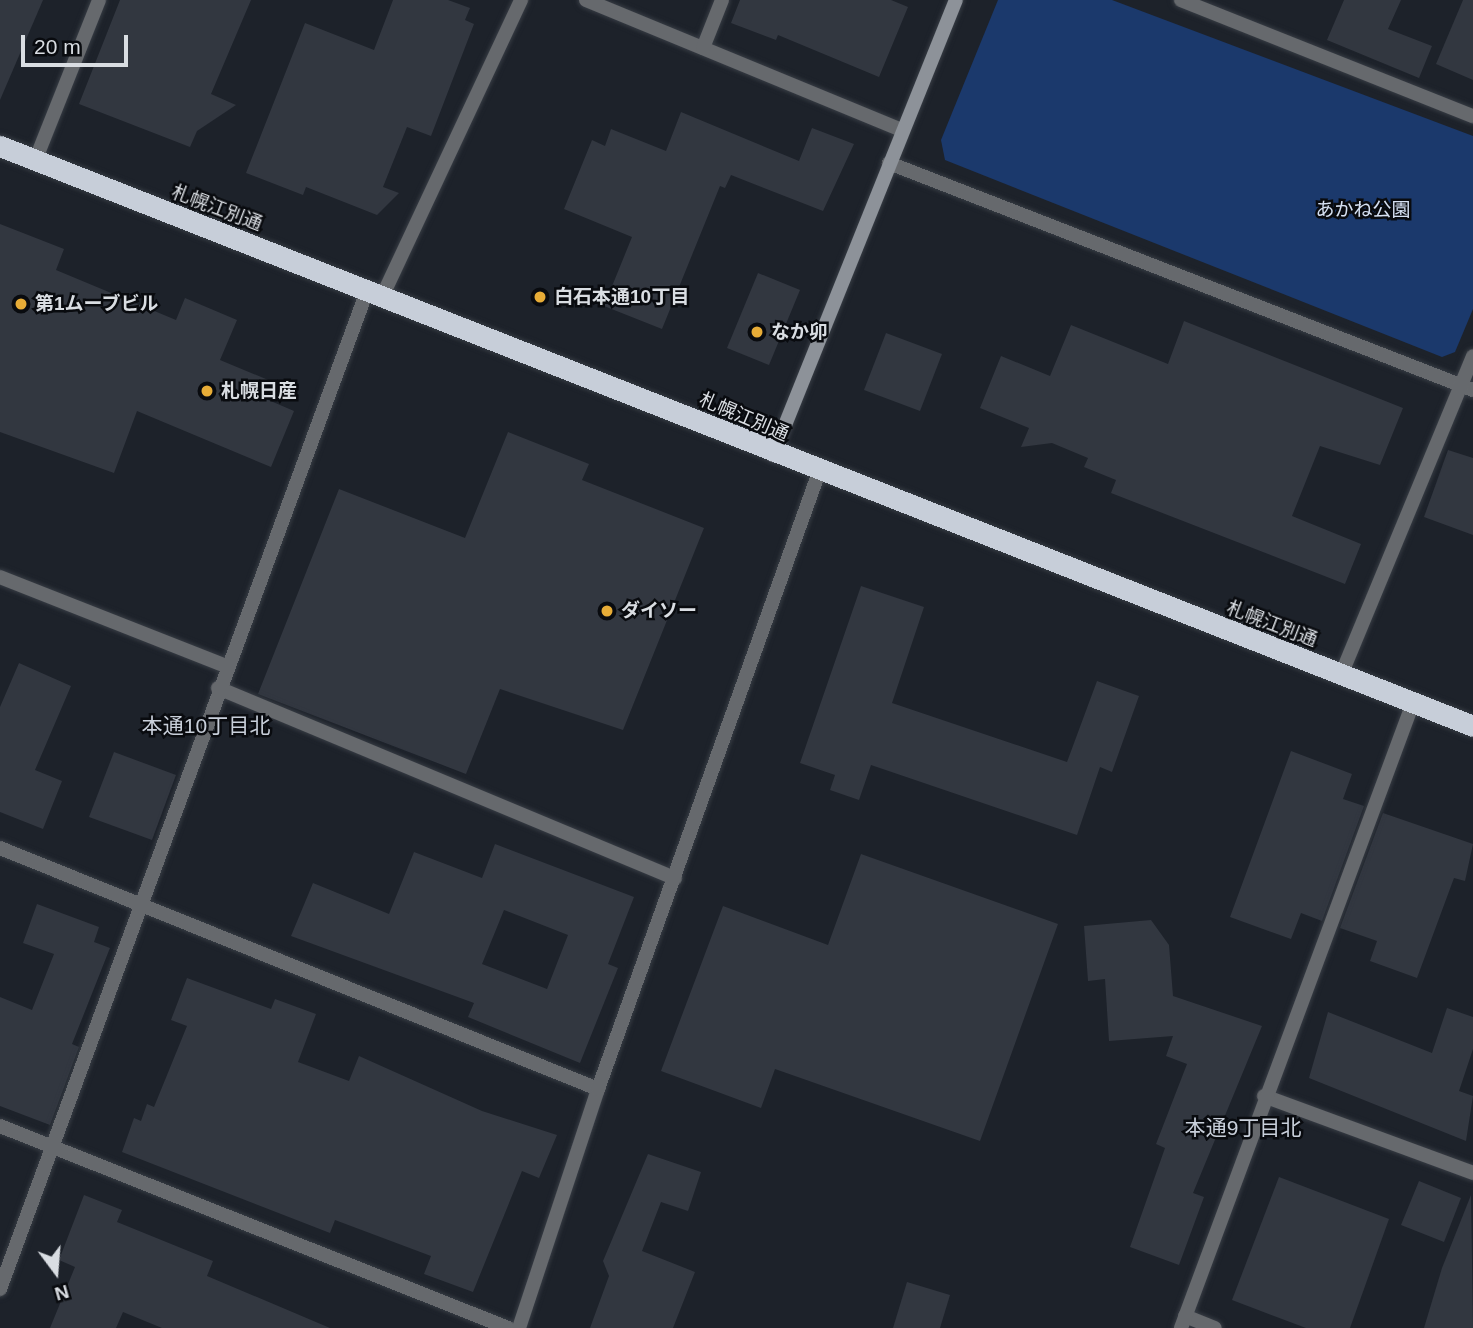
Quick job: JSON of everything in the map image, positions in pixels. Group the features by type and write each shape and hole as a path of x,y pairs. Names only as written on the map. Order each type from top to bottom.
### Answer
{"highway":[{"name":"札幌江別通","path":"0,146 772,455 1473,726"}],"street":[{"path":"35,161 99,0"},
{"path":"0,1289 51,1147 145,906 226,666 374,294 521,0"},
{"path":"586,0 902,130"},
{"path":"703,48 722,0"},
{"path":"772,455 956,0"},
{"path":"1181,0 1473,116"},
{"path":"889,163 1467,388"},
{"path":"1341,675 1467,388 1473,356"},
{"path":"519,1328 598,1089 819,472"},
{"path":"0,577 226,666"},
{"path":"218,688 675,878"},
{"path":"1215,1328 1183,1322 1264,1096 1413,702"},
{"path":"0,848 598,1089"},
{"path":"1264,1096 1473,1173"},
{"path":"0,1126 508,1328"}],"green space":[{"name":"あかね公園","path":"998,0 1112,0 1473,136 1473,309 1455,352 1442,357 945,160 941,140"}],"building":[{"path":"0,0 43,0 0,100"},
{"path":"120,0 251,0 211,94 236,105 197,131 190,147 79,104"},
{"path":"393,0 448,0 470,8 465,20 474,24 431,136 407,127 383,187 399,193 377,215 306,187 303,195 246,173 305,23 374,50"},
{"path":"740,0 891,0 908,7 879,77 778,35 776,40 731,23"},
{"path":"1344,0 1401,0 1388,29 1432,46 1419,78 1327,40"},
{"path":"1463,0 1473,0 1473,80 1436,64"},
{"path":"681,112 799,161 812,128 854,144 823,211 731,175 725,188 720,186 662,329 604,306 632,237 564,209 592,140 605,146 611,129 666,151"},
{"path":"0,224 64,249 56,270 176,320 185,298 237,320 220,360 273,382 266,399 294,411 271,467 137,411 114,473 0,432"},
{"path":"758,273 800,290 769,365 727,348"},
{"path":"1184,321 1403,408 1380,465 1320,446 1292,516 1361,544 1345,584 1111,493 1116,480 1084,467 1088,458 1052,443 1021,447 1029,428 980,408 1001,356 1050,376 1071,325 1168,364"},
{"path":"886,333 942,354 920,411 864,390"},
{"path":"508,432 589,464 582,480 704,528 623,730 500,689 466,774 258,694 339,489 465,538"},
{"path":"1448,450 1473,458 1473,535 1424,517"},
{"path":"861,586 924,607 892,703 1067,762 1097,681 1139,696 1112,772 1100,767 1077,835 871,765 859,800 830,790 835,775 800,763"},
{"path":"19,663 71,686 35,770 62,781 43,829 0,812 0,707"},
{"path":"1291,751 1352,774 1343,799 1364,806 1322,921 1301,913 1291,939 1230,917"},
{"path":"114,752 176,775 152,840 89,817"},
{"path":"1383,813 1473,844 1465,881 1454,878 1417,978 1370,961 1377,941 1340,928"},
{"path":"495,844 634,897 608,964 618,968 580,1063 468,1017 474,1003 291,936 313,883 389,914 414,852 482,878","holes":["504,910 568,935 547,989 482,964"]},
{"path":"861,854 1058,924 980,1141 775,1069 761,1108 661,1071 723,906 828,945"},
{"path":"37,904 99,927 94,942 110,948 72,1044 79,1047 50,1125 0,1106 0,997 32,1010 54,954 23,943"},
{"path":"1151,920 1169,945 1173,996 1262,1026 1193,1193 1204,1197 1179,1265 1130,1247 1165,1148 1156,1144 1187,1064 1166,1056 1173,1036 1109,1041 1105,979 1088,981 1084,926"},
{"path":"187,978 271,1009 275,999 316,1014 298,1062 349,1081 359,1056 482,1111 557,1135 539,1178 522,1171 473,1292 424,1274 431,1256 335,1220 330,1233 122,1152 134,1118 141,1121 147,1104 154,1107 187,1026 171,1020"},
{"path":"1447,1008 1473,1017 1473,1049 1459,1091 1473,1096 1466,1141 1309,1078 1328,1012 1432,1053"},
{"path":"648,1154 701,1172 688,1211 661,1202 642,1251 695,1272 673,1328 590,1328 609,1276 603,1261"},
{"path":"1279,1177 1389,1219 1350,1328 1306,1328 1232,1300"},
{"path":"1419,1181 1461,1198 1444,1242 1401,1225"},
{"path":"84,1195 122,1210 117,1222 213,1261 207,1276 330,1328 162,1328 123,1312 116,1328 50,1328 75,1267 59,1260"},
{"path":"1471,1195 1473,1328 1424,1328 1442,1268"},
{"path":"907,1282 950,1295 940,1328 893,1328"}],"place":[{"name":"白石本通10丁目","path":"540,297"},
{"name":"第1ムーブビル","path":"21,304"},
{"name":"なか卯","path":"757,332"},
{"name":"札幌日産","path":"207,391"},
{"name":"ダイソー","path":"607,611"}],"district":[{"name":"本通10丁目北","path":"206,726"},
{"name":"本通9丁目北","path":"1243,1128"}]}
